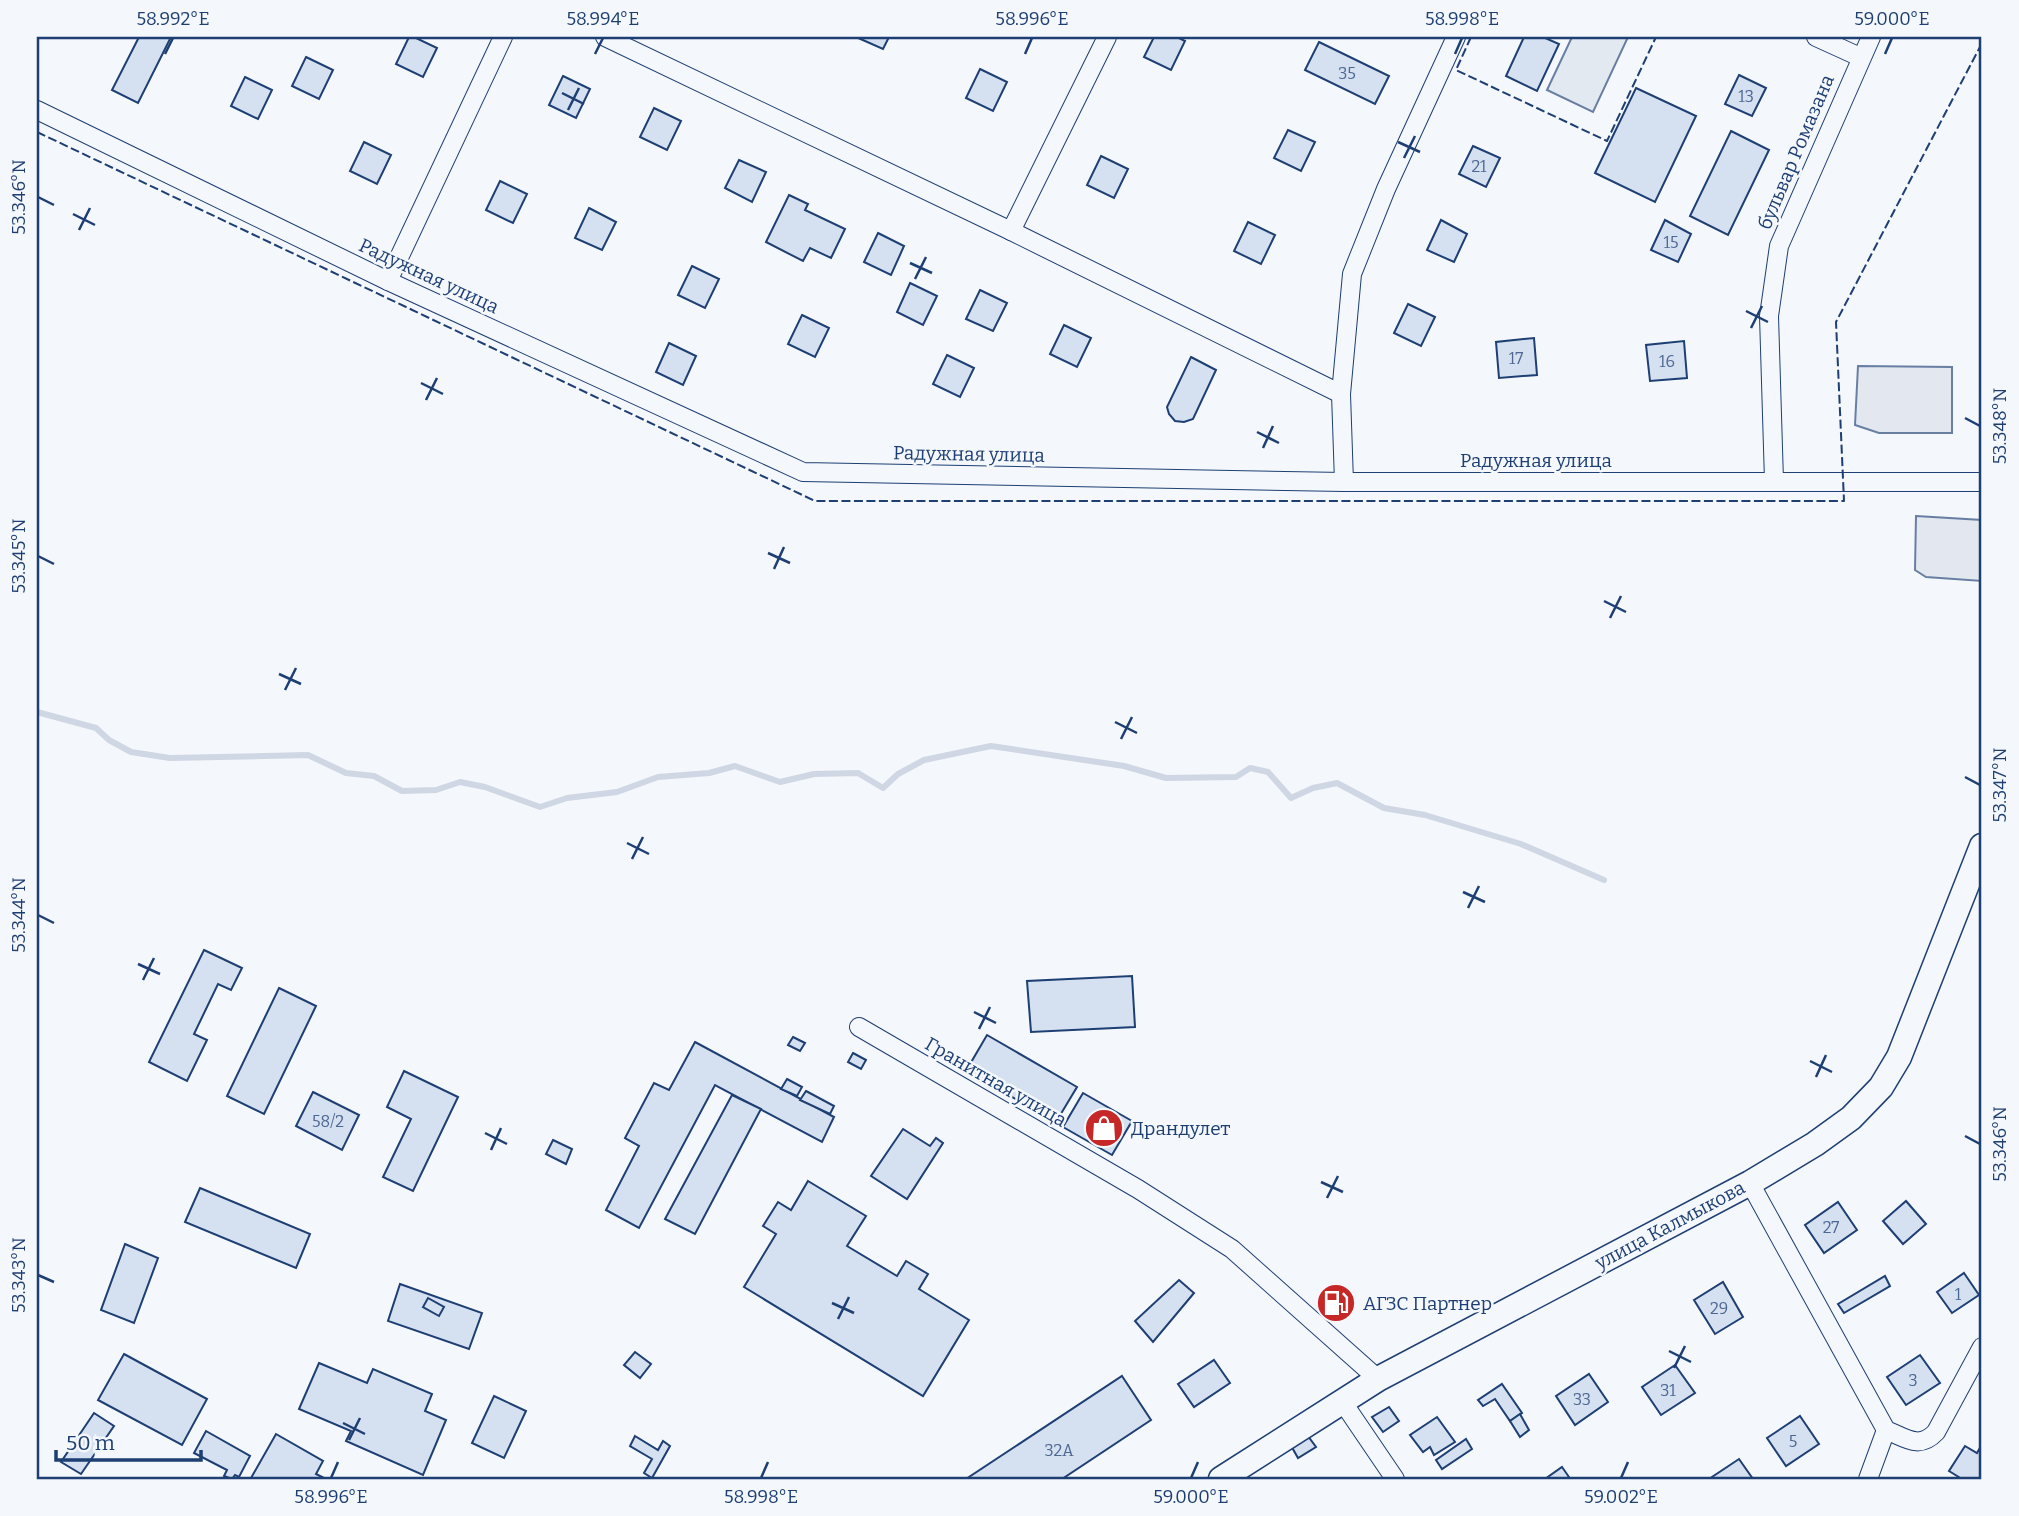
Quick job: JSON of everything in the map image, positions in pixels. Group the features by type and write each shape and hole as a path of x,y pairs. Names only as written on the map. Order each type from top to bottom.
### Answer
{"main road":[{"name":"улица Калмыкова","path":"1222,1479 1378,1379 1750,1183 1815,1144 1851,1118 1881,1087 1899,1057 1982,846"}],"street":[{"path":"388,281 503,37"},
{"path":"605,37 1011,231 1340,394"},
{"path":"1011,231 1107,37"},
{"path":"1344,482 1340,394 1352,274 1387,189 1456,37"},
{"path":"1816,37 1860,57"},
{"name":"бульвар Ромазана","path":"1774,481 1769,316 1779,246 1871,37"},
{"name":"Радужная улица","path":"37,110 388,281 803,472 1344,482 1982,482"},
{"name":"Гранитная улица","path":"859,1027 1138,1189 1232,1249 1378,1379"},
{"path":"1750,1183 1886,1430 1920,1443 1928,1440 1936,1432 1982,1347"},
{"path":"1342,1401 1395,1479"},
{"path":"1868,1479 1886,1430"}],"shaded area":[{"path":"1572,37 1628,37 1593,112 1547,90"},
{"path":"1858,366 1952,367 1952,433 1879,433 1855,425"},
{"path":"1916,516 1982,520 1982,581 1926,577 1915,570"}],"building":[{"path":"139,37 171,37 138,103 112,90"},
{"path":"409,37 437,48 423,77 396,64"},
{"path":"856,37 889,37 883,49"},
{"path":"1154,37 1177,37 1185,41 1171,70 1144,57"},
{"path":"1524,37 1543,37 1559,44 1537,91 1506,76"},
{"path":"1319,42 1389,76 1375,104 1305,70"},
{"path":"306,57 333,70 319,99 292,86"},
{"path":"980,69 1007,82 993,111 966,98"},
{"path":"1739,75 1766,88 1752,116 1725,104"},
{"path":"563,76 590,89 576,118 549,105"},
{"path":"245,77 272,90 258,119 231,106"},
{"path":"1636,88 1696,116 1655,202 1595,173"},
{"path":"654,108 681,121 667,150 640,137"},
{"path":"1288,130 1315,142 1301,171 1274,158"},
{"path":"1731,131 1769,150 1728,235 1690,216"},
{"path":"364,142 391,155 377,184 350,171"},
{"path":"1473,146 1500,158 1486,187 1459,174"},
{"path":"1101,156 1128,169 1114,198 1087,185"},
{"path":"739,160 766,172 752,202 725,188"},
{"path":"500,181 527,194 513,223 486,210"},
{"path":"789,195 808,204 805,210 845,229 831,258 810,248 803,261 766,242"},
{"path":"589,208 616,222 602,250 575,238"},
{"path":"1441,220 1467,234 1454,262 1427,250"},
{"path":"1665,220 1691,234 1678,262 1651,250"},
{"path":"1248,222 1275,235 1261,264 1234,251"},
{"path":"878,233 904,246 891,275 864,262"},
{"path":"692,266 719,279 705,308 678,295"},
{"path":"910,283 937,296 923,325 897,312"},
{"path":"980,290 1007,303 993,331 966,319"},
{"path":"1408,304 1435,317 1421,346 1394,333"},
{"path":"802,315 829,328 815,357 788,344"},
{"path":"1064,325 1091,338 1077,367 1050,354"},
{"path":"1534,338 1537,375 1499,378 1496,342"},
{"path":"1684,341 1687,378 1650,381 1646,345"},
{"path":"669,343 696,356 683,385 656,372"},
{"path":"947,355 974,368 960,397 933,384"},
{"path":"1191,357 1216,370 1193,419 1175,421 1167,407"},
{"path":"204,950 242,968 231,990 218,984 194,1034 207,1040 187,1081 149,1062"},
{"path":"1132,976 1135,1027 1031,1032 1027,981"},
{"path":"279,988 316,1006 264,1114 227,1096"},
{"path":"987,1035 1077,1087 1056,1122 966,1071"},
{"path":"793,1037 805,1043 800,1051 788,1045"},
{"path":"695,1042 834,1117 822,1142 715,1085 639,1228 606,1210 639,1146 625,1138 654,1083 669,1090"},
{"path":"853,1053 866,1060 861,1069 848,1062"},
{"path":"404,1071 458,1097 413,1191 383,1177 411,1119 387,1107"},
{"path":"787,1079 802,1087 797,1096 781,1089"},
{"path":"806,1091 834,1106 830,1114 800,1100"},
{"path":"313,1092 359,1115 342,1150 296,1126"},
{"path":"1083,1093 1132,1121 1112,1155 1063,1127"},
{"path":"732,1095 761,1109 695,1234 665,1219"},
{"path":"903,1129 930,1146 936,1138 943,1143 907,1199 871,1176"},
{"path":"553,1140 572,1149 566,1164 546,1154"},
{"path":"808,1181 866,1216 847,1246 897,1276 906,1261 928,1274 919,1289 969,1320 923,1396 744,1287 776,1234 763,1226 778,1202 791,1210"},
{"path":"200,1188 310,1234 296,1268 185,1222"},
{"path":"1906,1201 1926,1224 1903,1244 1883,1221"},
{"path":"1838,1202 1857,1230 1824,1253 1805,1225"},
{"path":"125,1244 158,1258 134,1323 101,1310"},
{"path":"1964,1273 1979,1295 1952,1313 1937,1292"},
{"path":"1885,1276 1890,1286 1844,1313 1838,1304"},
{"path":"1179,1280 1194,1293 1153,1342 1135,1321"},
{"path":"1723,1282 1743,1317 1715,1334 1694,1300"},
{"path":"400,1284 482,1313 469,1349 388,1321"},
{"path":"428,1298 444,1307 439,1316 423,1307"},
{"path":"635,1352 651,1364 640,1378 624,1365"},
{"path":"124,1354 207,1399 182,1445 98,1400"},
{"path":"1920,1355 1940,1383 1906,1405 1887,1377"},
{"path":"1214,1360 1230,1383 1194,1407 1178,1384"},
{"path":"319,1363 367,1383 373,1369 432,1394 425,1411 446,1420 423,1475 346,1441 351,1431 299,1409"},
{"path":"1675,1365 1695,1393 1661,1415 1642,1387"},
{"path":"1589,1374 1608,1402 1575,1425 1556,1396"},
{"path":"1122,1376 1151,1420 1062,1479 966,1479"},
{"path":"1502,1384 1522,1413 1510,1421 1495,1399 1483,1406 1478,1400"},
{"path":"494,1396 526,1411 504,1458 472,1443"},
{"path":"1389,1407 1399,1421 1383,1432 1372,1417"},
{"path":"94,1413 114,1426 81,1474 61,1462"},
{"path":"1520,1414 1529,1430 1520,1437 1510,1421"},
{"path":"1800,1416 1819,1444 1786,1466 1767,1438"},
{"path":"1437,1417 1455,1442 1434,1455 1430,1447 1423,1452 1410,1435"},
{"path":"206,1431 250,1456 239,1477 235,1475 232,1479 224,1476 227,1470 194,1453"},
{"path":"1305,1432 1316,1447 1298,1458 1289,1442"},
{"path":"276,1434 323,1461 316,1474 326,1479 251,1478"},
{"path":"635,1436 658,1450 663,1441 670,1446 652,1478 644,1473 652,1459 630,1446"},
{"path":"1466,1439 1472,1449 1442,1469 1436,1460"},
{"path":"1982,1444 1982,1479 1962,1479 1949,1471 1965,1446 1977,1453"},
{"path":"1739,1459 1753,1479 1709,1479"},
{"path":"1562,1467 1569,1477 1545,1479"}],"waterway":[{"path":"37,712 96,728 109,740 131,752 170,758 308,755 346,773 374,776 402,791 436,790 460,782 485,787 540,807 567,798 617,792 658,777 709,773 735,766 780,782 814,774 858,773 883,788 898,774 924,760 991,746 1124,766 1166,778 1236,777 1250,768 1268,772 1291,798 1313,788 1337,783 1384,808 1425,815 1521,844 1604,880"}],"fence":[{"path":"1471,37 1456,70 1607,141 1656,37"},
{"path":"37,132 815,501 1844,501 1836,322 1982,43"}],"place":[{"name":"Драндулет","path":"1104,1128"},
{"name":"АГЗС Партнер","path":"1336,1303"}]}
